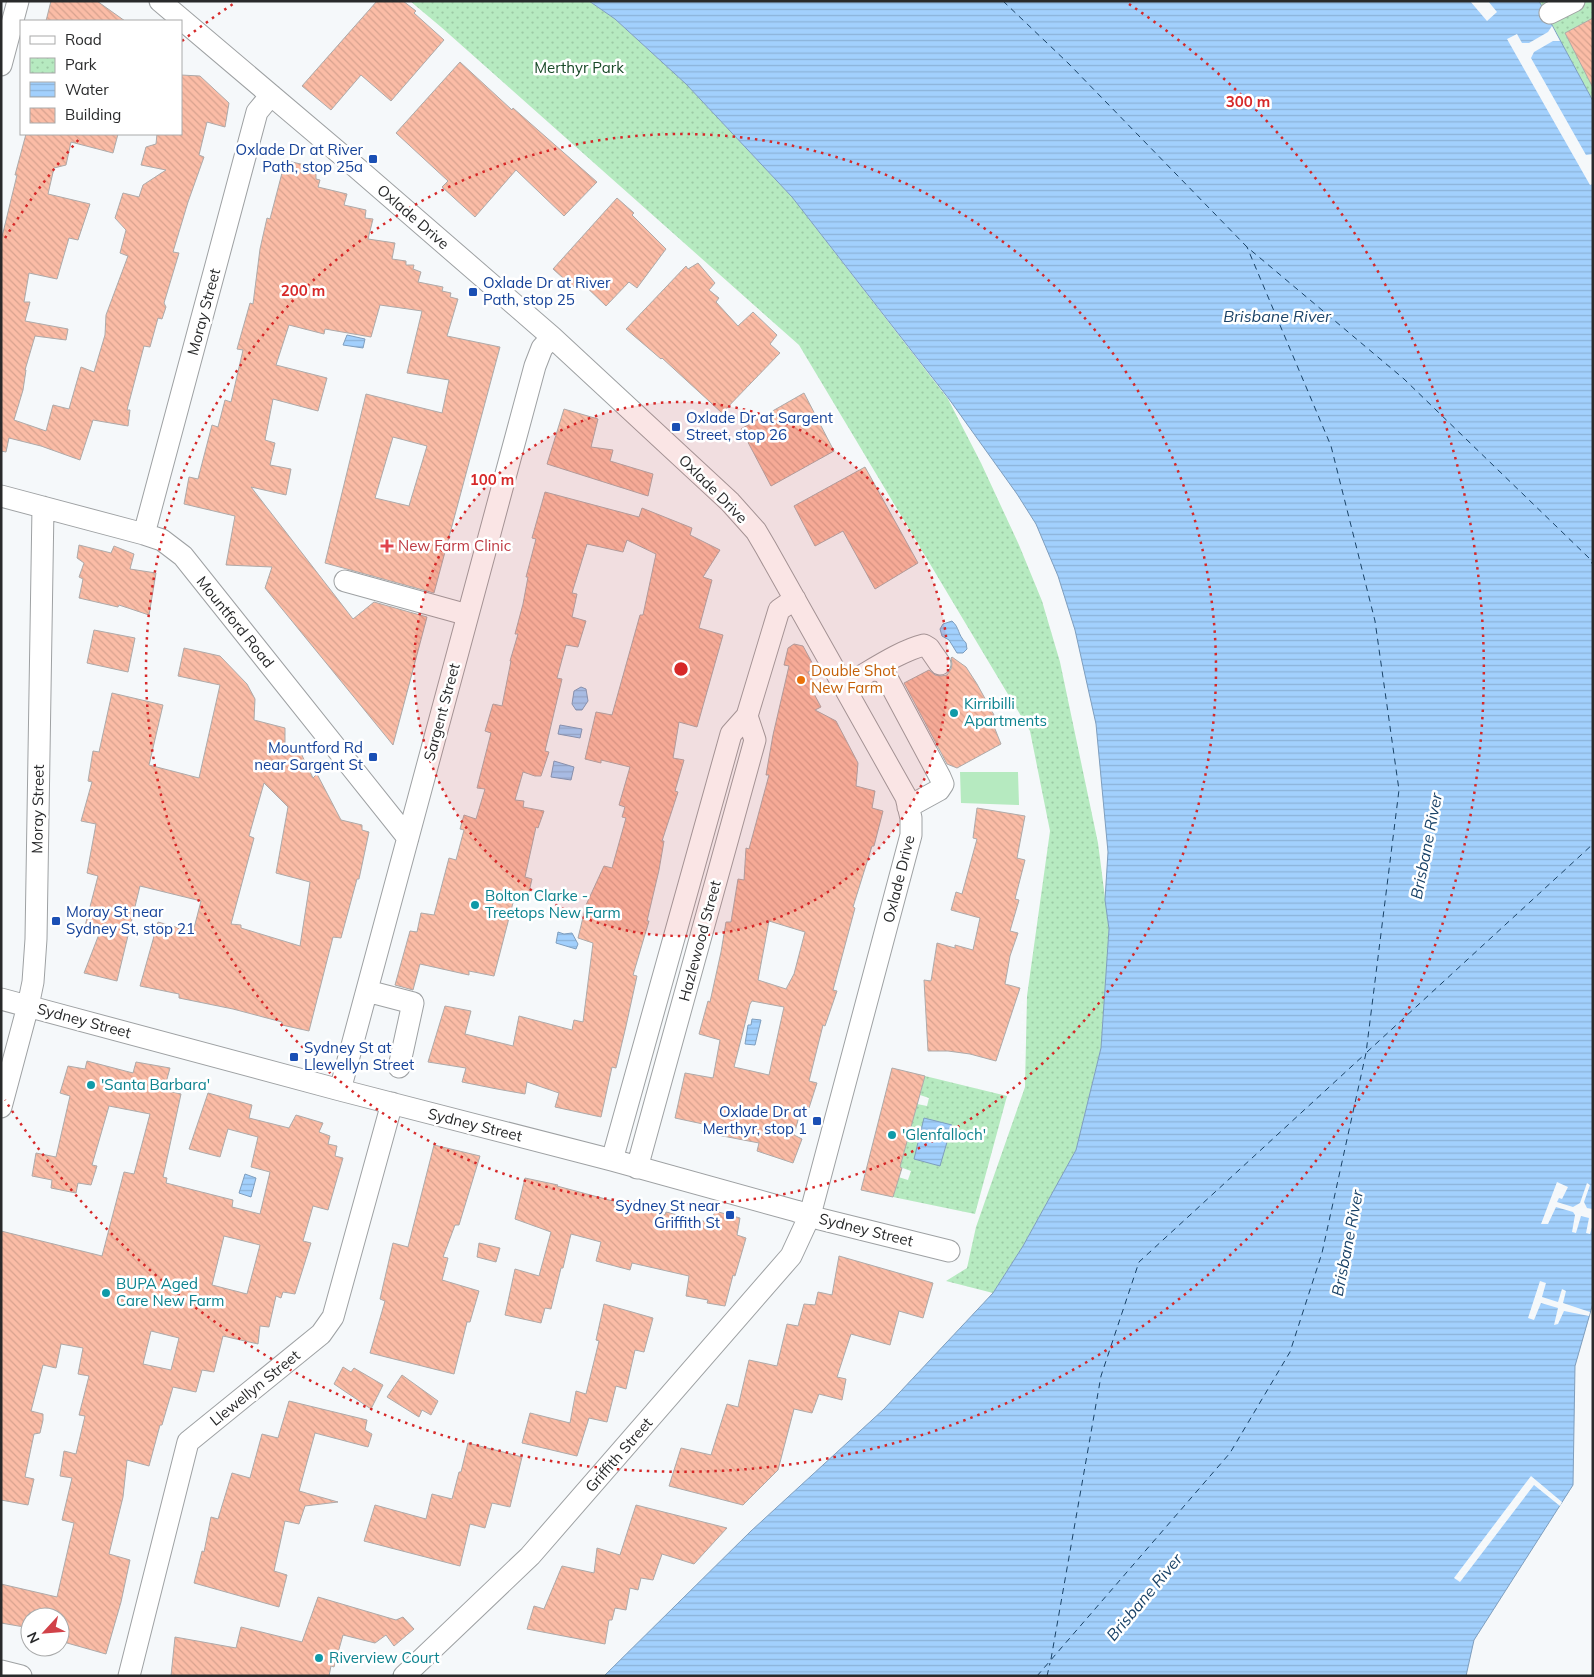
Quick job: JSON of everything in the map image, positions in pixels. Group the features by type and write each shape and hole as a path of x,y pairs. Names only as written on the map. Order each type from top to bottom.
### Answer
{"street":[{"path":"1,65 18,1"},
{"name":"Oxlade Drive","path":"160,1 552,337 730,502 756,532 906,797 911,818 911,835 810,1215"},
{"path":"1550,13 1574,1"},
{"name":"Moray Street","path":"144,534 257,112 271,95"},
{"name":"Sargent Street","path":"340,1090 535,366 542,348 552,337"},
{"name":"Mountford Road","path":"1,496 144,534 162,540 183,556 408,838"},
{"name":"Moray Street","path":"1,1107 33,982 36,939 43,507"},
{"path":"345,581 468,615"},
{"name":"Hazlewood Street","path":"612,1160 731,734 747,716 779,610 795,600"},
{"path":"844,686 924,645 929,648 940,664"},
{"path":"874,670 882,672 886,676 943,784 939,790 908,807"},
{"name":"Hazlewood Street","path":"637,1168 755,740 747,716"},
{"path":"367,991 414,1003 399,1067"},
{"name":"Sydney Street","path":"1,999 949,1251"},
{"name":"Llewellyn Street","path":"130,1676 188,1442 321,1334 333,1317 392,1103"},
{"name":"Griffith Street","path":"404,1676 537,1548 778,1272 791,1256 810,1215"},
{"path":"1,1670 21,1676"}],"green space":[{"name":"Merthyr Park","path":"410,1 589,1 615,19 686,84 792,197 948,399 981,463 1019,545 1042,601 1060,662 1098,843 1109,929 1101,1048 1076,1150 1023,1246 993,1293 946,1281 967,1268 976,1227 1025,1087 1027,996 1050,831 1030,731 799,345"},
{"path":"1539,1 1593,1 1593,101"},
{"path":"960,772 1018,772 1019,805 961,803"},
{"path":"925,1076 1007,1096 975,1214 893,1197 896,1187 895,1176 908,1180 911,1171 900,1167 917,1104 927,1106 929,1098 920,1095"}],"water":[{"name":"Brisbane River","path":"589,1 1539,1 1593,101 1593,1303 1575,1366 1573,1485 1474,1640 1466,1676 604,1676 751,1531 884,1409 993,1293 1023,1246 1076,1150 1101,1048 1109,929 1105,900 1108,852 1096,724 1075,630 1058,576 1036,524 1017,494 949,399 792,197 686,84 615,19"},
{"path":"347,335 365,339 363,348 343,345"},
{"path":"952,621 966,643 967,649 963,653 957,653 949,640 942,636 940,629 943,624"},
{"path":"581,687 586,689 588,701 582,710 576,710 572,704 574,691"},
{"path":"560,725 582,729 580,738 558,734"},
{"path":"554,761 574,767 571,780 551,777"},
{"path":"558,932 564,934 572,933 578,944 576,949 556,943"},
{"path":"752,1019 761,1020 755,1045 745,1044 748,1025 751,1025"},
{"path":"924,1118 952,1125 940,1166 914,1159"},
{"path":"245,1174 256,1178 251,1197 239,1193"}],"pier":[{"path":"1470,1 1488,1 1497,12 1487,21"},
{"path":"1552,26 1560,41 1553,41 1534,52 1531,58 1586,155 1593,154 1593,184 1590,185 1507,39 1517,34 1522,43 1529,43 1548,32"},
{"path":"1557,1182 1568,1187 1562,1199 1559,1198 1557,1202 1573,1207 1580,1203 1587,1183 1590,1185 1584,1202 1587,1208 1593,1209 1593,1224 1590,1234 1586,1233 1589,1218 1581,1216 1576,1233 1572,1232 1575,1215 1573,1212 1556,1207 1548,1224 1541,1224"},
{"path":"1540,1281 1546,1283 1542,1297 1558,1302 1562,1289 1566,1291 1563,1303 1590,1312 1589,1316 1564,1311 1558,1324 1554,1325 1558,1308 1541,1303 1534,1320 1528,1318"},
{"path":"1531,1476 1562,1502 1560,1506 1534,1485 1460,1582 1454,1578"}],"building":[{"path":"51,1 97,1 124,20 46,20"},
{"path":"377,1 403,1 416,11 414,13 444,40 391,101 361,75 331,110 302,86"},
{"path":"1593,18 1593,88 1565,33"},
{"path":"460,62 512,110 513,108 597,182 564,216 516,170 475,217 442,187 448,181 396,133"},
{"path":"182,75 200,76 229,103 225,127 207,122 199,155 204,157 173,252 179,253 164,303 166,307 162,319 158,318 150,347 144,346 127,410 130,410 128,426 93,420 80,460 41,446 9,438 6,452 1,451 1,241 26,135 118,135 113,153 71,142 66,165 54,168 48,194 90,204 78,240 69,238 57,279 29,273 24,302 30,302 25,321 68,329 66,340 35,336 14,420 46,431 53,405 69,409 81,367 94,372 105,335 106,315 128,256 120,253 126,230 115,218 123,193 139,197 143,185 166,170 141,165 146,147 156,144 157,135 182,135"},
{"path":"288,161 309,166 308,173 316,173 316,179 320,180 318,187 347,194 344,205 366,210 365,218 373,219 368,239 395,243 392,259 406,261 406,265 414,265 413,269 421,272 418,282 443,287 442,291 451,293 450,297 458,299 447,336 500,347 434,593 325,563 366,394 442,413 449,380 407,373 422,311 380,305 371,337 325,329 324,334 289,325 276,365 327,378 318,411 273,399 265,440 275,443 270,465 291,469 286,495 251,487 353,619 374,602 427,617 393,745 265,588 272,567 226,565 235,516 184,504 189,477 198,479 212,425 218,427 225,400 231,402 243,350 237,349 250,303 253,304 260,249 267,218 270,219 282,173 285,174","holes":["393,437 427,446 409,506 375,498"]},
{"path":"617,198 634,213 632,215 666,249 637,288 629,282 606,306 579,280 573,287 553,269"},
{"path":"698,263 715,283 709,290 719,298 716,302 738,326 753,312 777,335 770,344 780,353 722,413 662,358 626,329 686,266 688,269"},
{"path":"804,393 834,451 771,486 741,429"},
{"path":"564,409 598,419 591,447 613,450 610,461 653,474 648,496 547,464"},
{"path":"865,467 918,563 875,589 843,531 815,546 794,506"},
{"path":"545,492 639,517 642,508 692,528 690,535 720,550 703,577 712,580 699,628 723,635 697,727 679,722 673,758 684,760 675,791 678,792 662,841 664,841 659,870 647,921 649,921 633,975 637,976 626,1026 616,1068 612,1067 601,1117 555,1107 559,1093 527,1082 525,1094 462,1082 466,1068 428,1062 445,1006 471,1011 465,1034 513,1046 519,1016 572,1030 574,1020 583,1022 593,943 578,938 586,905 604,866 612,868 626,818 622,817 625,807 619,805 630,767 601,760 601,763 585,759 596,712 612,715 640,615 643,615 656,554 627,540 623,552 587,544 572,593 577,594 572,617 586,621 578,647 566,645 557,678 562,679 545,751 549,752 541,776 523,772 515,800 524,801 523,807 544,811 538,828 536,827 525,877 532,879 528,896 515,895 494,976 469,971 469,975 420,964 413,990 395,985 410,931 417,932 421,913 434,915 449,858 456,860 464,830 460,829 464,815 476,819 485,789 477,788 491,733 485,731 493,704 502,706 510,661 518,634 515,634 523,604 528,577 526,577 536,539 532,538"},
{"path":"79,545 111,553 114,546 134,554 130,569 156,573 149,615 119,605 118,607 79,598 83,579 79,577 84,563 77,558"},
{"path":"94,630 135,638 128,672 87,663"},
{"path":"794,644 803,646 815,668 808,672 817,688 812,690 821,707 815,710 836,721 858,763 856,786 875,791 872,808 883,811 874,846 872,846 853,907 855,908 833,990 837,991 825,1026 823,1025 809,1081 817,1083 809,1108 802,1105 794,1135 802,1139 793,1163 757,1151 759,1143 702,1132 703,1124 675,1118 685,1073 713,1078 720,1040 699,1034 708,1001 710,1002 726,922 731,922 738,879 744,880 746,848 749,849 769,775 766,775 773,735 789,666 784,665 788,648","holes":["769,921 805,932 794,974 786,989 758,980","752,1001 784,1007 769,1075 734,1067"]},
{"path":"184,648 220,656 247,684 255,699 254,720 285,728 285,748 296,743 313,778 317,774 341,820 362,825 362,830 369,832 359,879 357,879 341,938 333,937 309,1031 282,1025 282,1022 233,1009 179,998 179,994 140,986 158,922 193,932 201,901 140,886 117,981 84,973 101,929 85,926 98,876 87,873 96,824 81,821 92,782 88,781 93,751 99,752 112,693 163,705 149,765 199,778 220,685 178,676","holes":["264,783 288,807 276,873 310,882 300,946 241,928 241,925 231,924 254,838 249,836"]},
{"name":"Kirribilli Apartments","path":"952,657 966,667 977,684 994,715 991,719 1001,744 957,768 947,764 904,683 929,670 935,675 947,675 951,669"},
{"path":"977,808 1025,816 1017,858 1025,860 1015,899 1019,900 1010,931 1018,933 1010,956 1005,984 1020,988 996,1061 970,1054 928,1051 924,980 931,981 937,943 973,950 980,918 951,910 956,892 962,894 977,839 973,838"},
{"path":"87,1061 133,1073 136,1062 170,1068 164,1090 181,1094 163,1177 167,1178 166,1183 233,1200 232,1207 260,1214 270,1172 251,1167 258,1137 228,1129 220,1157 189,1149 208,1093 252,1105 249,1118 289,1128 296,1115 323,1123 319,1132 330,1136 328,1144 337,1146 335,1156 343,1158 328,1210 313,1206 303,1241 311,1243 295,1294 283,1292 281,1298 276,1296 269,1327 260,1326 258,1344 223,1336 214,1372 202,1370 196,1392 173,1387 149,1466 127,1460 123,1497 109,1554 130,1560 121,1602 106,1654 70,1644 70,1607 20,1607 20,1626 1,1623 1,1584 57,1597 74,1523 62,1520 72,1478 60,1476 64,1451 76,1454 85,1416 79,1415 89,1376 78,1374 83,1348 61,1344 56,1368 43,1365 31,1411 43,1414 43,1420 40,1433 34,1434 25,1477 34,1479 28,1505 1,1500 1,1231 102,1256 124,1172 134,1174 150,1114 109,1106 92,1165 97,1166 91,1185 78,1183 76,1193 51,1188 52,1180 32,1176 36,1153 56,1157 70,1096 60,1093 68,1066 85,1069","holes":["224,1236 260,1245 247,1294 212,1285","151,1331 179,1338 171,1370 143,1364"]},
{"name":"'Glenfalloch'","path":"892,1068 925,1076 893,1197 861,1190"},
{"path":"434,1145 480,1156 459,1225 455,1225 443,1257 448,1258 442,1280 479,1291 470,1322 467,1322 454,1374 370,1353 385,1301 380,1299 393,1243 408,1247"},
{"path":"525,1178 558,1185 665,1215 666,1212 711,1223 715,1211 740,1218 737,1235 746,1238 735,1276 733,1275 725,1306 707,1303 708,1300 686,1296 689,1276 632,1263 630,1270 596,1261 601,1242 571,1234 551,1309 545,1308 541,1323 505,1315 515,1269 539,1276 551,1232 515,1219"},
{"path":"479,1243 500,1248 496,1262 477,1257"},
{"path":"839,1256 933,1283 923,1318 899,1311 890,1345 851,1334 837,1377 846,1379 842,1400 819,1394 812,1413 794,1409 778,1470 743,1505 669,1486 681,1448 711,1455 727,1404 738,1407 749,1360 777,1366 787,1324 798,1326 804,1304 815,1305 818,1292 832,1295"},
{"path":"604,1304 653,1318 644,1352 635,1350 626,1389 616,1386 607,1422 589,1418 577,1456 522,1443 530,1413 570,1423 576,1391 586,1394 599,1341 596,1340"},
{"path":"343,1367 351,1372 354,1368 383,1385 371,1409 334,1384"},
{"path":"402,1375 438,1401 431,1415 422,1410 419,1417 387,1397"},
{"path":"289,1401 367,1420 365,1430 372,1434 368,1447 315,1433 299,1491 338,1502 305,1506 299,1524 285,1521 274,1571 287,1575 279,1607 194,1583 202,1551 204,1552 211,1517 218,1519 232,1473 250,1478 262,1434 278,1438"},
{"path":"468,1443 522,1457 510,1507 492,1503 485,1528 470,1524 460,1566 364,1541 375,1505 426,1519 432,1494 452,1499"},
{"path":"636,1505 727,1528 694,1564 662,1554 653,1580 641,1578 638,1590 630,1588 626,1610 615,1608 612,1620 609,1620 605,1644 527,1629 534,1606 544,1609 562,1566 594,1573 597,1548 620,1555"},
{"path":"318,1597 396,1620 403,1617 414,1629 394,1646 386,1635 375,1643 343,1635 334,1667 331,1666 329,1676 171,1676 175,1637 236,1648 241,1627 302,1642"}],"ferry route":[{"path":"1003,1 1069,64 1247,247 1404,379 1589,558 1593,565"},
{"path":"1037,1676 1230,1453 1290,1352 1322,1253 1366,1053 1399,790 1375,621 1331,446 1247,247"},
{"path":"1367,1052 1593,844"},
{"path":"1051,1659 1101,1376 1139,1262 1364,1055"},
{"path":"1047,1676 1050,1663"}],"place":[{"name":"Oxlade Dr at River Path, stop 25a","path":"373,159"},
{"name":"Oxlade Dr at River Path, stop 25","path":"473,292"},
{"name":"Oxlade Dr at Sargent Street, stop 26","path":"676,427"},
{"name":"New Farm Clinic","path":"387,546"},
{"name":"Double Shot New Farm","path":"801,680"},
{"name":"Kirribilli Apartments","path":"954,713"},
{"name":"Mountford Rd near Sargent St","path":"373,757"},
{"name":"Bolton Clarke - Treetops New Farm","path":"475,905"},
{"name":"Moray St near Sydney St, stop 21","path":"56,921"},
{"name":"Sydney St at Llewellyn Street","path":"294,1057"},
{"name":"'Santa Barbara'","path":"91,1085"},
{"name":"Oxlade Dr at Merthyr, stop 1","path":"817,1121"},
{"name":"'Glenfalloch'","path":"892,1135"},
{"name":"Sydney St near Griffith St","path":"730,1215"},
{"name":"BUPA Aged Care New Farm","path":"106,1293"},
{"name":"Riverview Court","path":"319,1658"}]}
